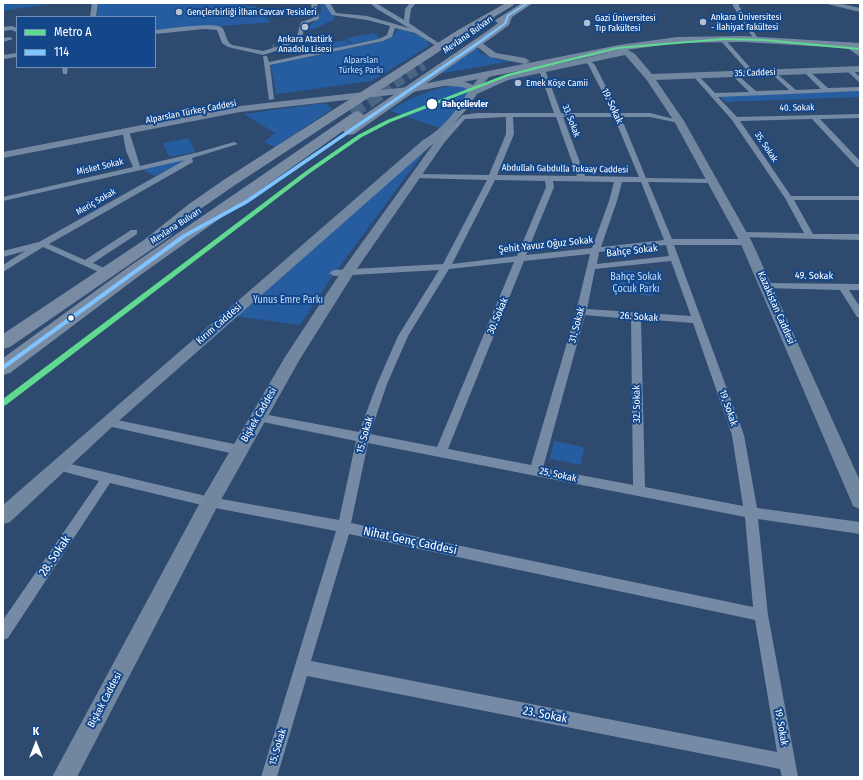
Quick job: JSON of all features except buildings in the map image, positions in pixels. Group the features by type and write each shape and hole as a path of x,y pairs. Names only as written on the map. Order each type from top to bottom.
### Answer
{"highway":[{"name":"Mevlana Bulvarı","path":"427,71 485,32 510,8 528,3"},
{"path":"406,68 414,74 427,71 478,43 505,23 510,8"},
{"path":"348,112 364,95 440,46 489,15 510,8"},
{"path":"184,236 246,202 408,90 427,71"},
{"path":"348,112 365,105 374,110 373,114"},
{"name":"Mevlana Bulvarı","path":"3,368 184,236 348,112"},
{"name":"Mevlana Bulvarı","path":"3,343 106,272 348,112"}],"main road":[{"path":"484,72 680,38 756,38 860,45"},
{"path":"484,72 526,61 677,40 722,39 849,46 860,45"},
{"path":"478,43 482,50 492,55 526,61"},
{"name":"Alparslan Türkeş Caddesi","path":"3,149 231,104 381,84 427,71 484,72"},
{"name":"Alparslan Türkeş Caddesi","path":"3,155 240,109 408,90 484,72"},
{"path":"317,100 337,105 348,112"}],"street":[{"path":"93,16 95,3"},
{"path":"156,32 204,27 219,28 225,43 230,46 263,53 285,46 300,37 303,23 316,19 314,3"},
{"path":"328,3 334,14 367,18 417,32"},
{"path":"374,3 377,8 386,10 440,46"},
{"path":"406,23 408,9 412,3"},
{"path":"736,3 736,6 756,38"},
{"path":"827,3 860,9"},
{"path":"838,3 860,9"},
{"path":"267,64 381,40 390,36 393,26"},
{"path":"3,29 12,28 16,30"},
{"path":"3,34 16,31"},
{"path":"3,40 10,39"},
{"path":"722,39 753,74"},
{"path":"849,46 860,54"},
{"path":"470,95 486,85 505,78 588,60 619,48"},
{"name":"Kazakistan Caddesi","path":"619,48 632,56 650,77 675,115 744,238 767,286 860,501"},
{"path":"263,53 267,64 270,99"},
{"path":"3,57 16,55"},
{"name":"19. Sokak","path":"588,60 592,65 617,115 642,180 669,242 738,434 751,512 761,615 788,769"},
{"name":"35. Caddesi","path":"650,77 860,69"},
{"name":"33. Sokak","path":"542,70 543,77 560,115 582,179"},
{"path":"848,70 860,81"},
{"path":"806,71 826,90"},
{"name":"Bişkek Caddesi","path":"64,777 210,502 341,273 417,176 438,139 470,95 484,72"},
{"path":"774,73 794,91"},
{"path":"734,74 754,93"},
{"name":"35. Sokak","path":"696,76 735,119 789,198 810,236"},
{"path":"442,83 463,84 470,95 468,106 476,111 491,114 675,115"},
{"path":"714,95 794,91 860,90"},
{"path":"438,139 463,117 491,114"},
{"name":"15. Sokak","path":"269,777 344,527 363,437 382,384 403,336 446,267 492,177 510,134 509,115"},
{"path":"650,115 675,115"},
{"name":"40. Sokak","path":"735,119 860,116"},
{"path":"814,117 860,165"},
{"path":"125,131 130,151 137,168"},
{"name":"Kırım Caddesi","path":"3,516 107,422 427,142 438,139"},
{"path":"201,154 234,144"},
{"name":"Misket Sokak","path":"3,199 201,154"},
{"name":"Meriç Sokak","path":"3,269 42,244 201,154"},
{"name":"Abdullah Gabdulla Tukaay Caddesi","path":"417,176 713,181"},
{"name":"30. Sokak","path":"440,453 550,187 549,178"},
{"name":"31. Sokak","path":"536,470 581,312 595,251 613,201 618,180"},
{"path":"789,198 860,198"},
{"path":"86,263 134,232"},
{"name":"Şehit Yavuz Oğuz Sokak","path":"341,273 446,267 669,242 810,236 860,237"},
{"path":"3,254 42,244 106,272"},
{"name":"Bahçe Sokak","path":"591,267 675,258"},
{"name":"49. Sokak","path":"767,286 860,287"},
{"path":"843,287 860,315"},
{"name":"26. Sokak","path":"581,312 636,317 697,320"},
{"name":"32. Sokak","path":"636,317 639,492"},
{"name":"25. Sokak","path":"258,417 440,453 536,470 639,492 751,512 860,528"},
{"path":"107,422 239,450"},
{"name":"Nihat Genç Caddesi","path":"58,466 210,502 344,527 761,615"},
{"name":"28. Sokak","path":"3,633 107,478"},
{"name":"23. Sokak","path":"302,667 788,769"}],"green space":[{"path":"3,3 56,3 3,11"},
{"name":"Gençlerbirliği İlhan Cavcav Tesisleri","path":"98,3 235,3 256,7 271,22 156,30 156,16 97,16"},
{"path":"320,3 325,3 335,19 314,29 305,30 320,15"},
{"name":"Alparslan Türkeş Parkı","path":"399,29 421,36 430,45 372,81 276,94 271,65 381,42 391,38"},
{"path":"374,33 381,39 353,44 346,38"},
{"path":"346,40 353,46 316,52 310,46"},
{"path":"472,47 479,50 479,53 499,60 512,61 432,75"},
{"path":"457,85 466,86 469,92 459,107 440,128 390,111 406,101 422,94 439,88"},
{"path":"859,91 860,97 725,102 720,96"},
{"path":"326,104 332,109 275,147 264,142 275,133 244,114"},
{"path":"189,138 195,152 169,157 163,143"},
{"name":"Yunus Emre Parkı","path":"430,144 331,278 300,325 234,316"},
{"path":"199,155 155,176 139,168"},
{"name":"Bahçe Sokak Çocuk Parkı","path":"621,270 647,273 653,296 618,292"},
{"path":"554,441 584,447 581,465 550,459"}],"tunnel":[{"path":"382,92 424,65"},
{"path":"351,112 384,91"}],"metro line":[{"name":"A","path":"3,403 308,172 360,136 389,121 508,75 617,48 724,39 764,40 860,49"}],"transit line":[{"name":"114","path":"3,368 184,236 246,202 478,43 505,23 508,16 528,3"}],"place":[{"name":"Gençlerbirliği İlhan Cavcav Tesisleri","path":"179,12"},
{"name":"Ankara Üniversitesi - İlahiyat Fakültesi","path":"703,22"},
{"name":"Gazi Üniversitesi Tıp Fakültesi","path":"587,23"},
{"name":"Ankara Atatürk Anadolu Lisesi","path":"305,27"},
{"name":"Emek Köşe Camii","path":"518,83"},
{"name":"Bahçelievler","path":"432,104"}]}
